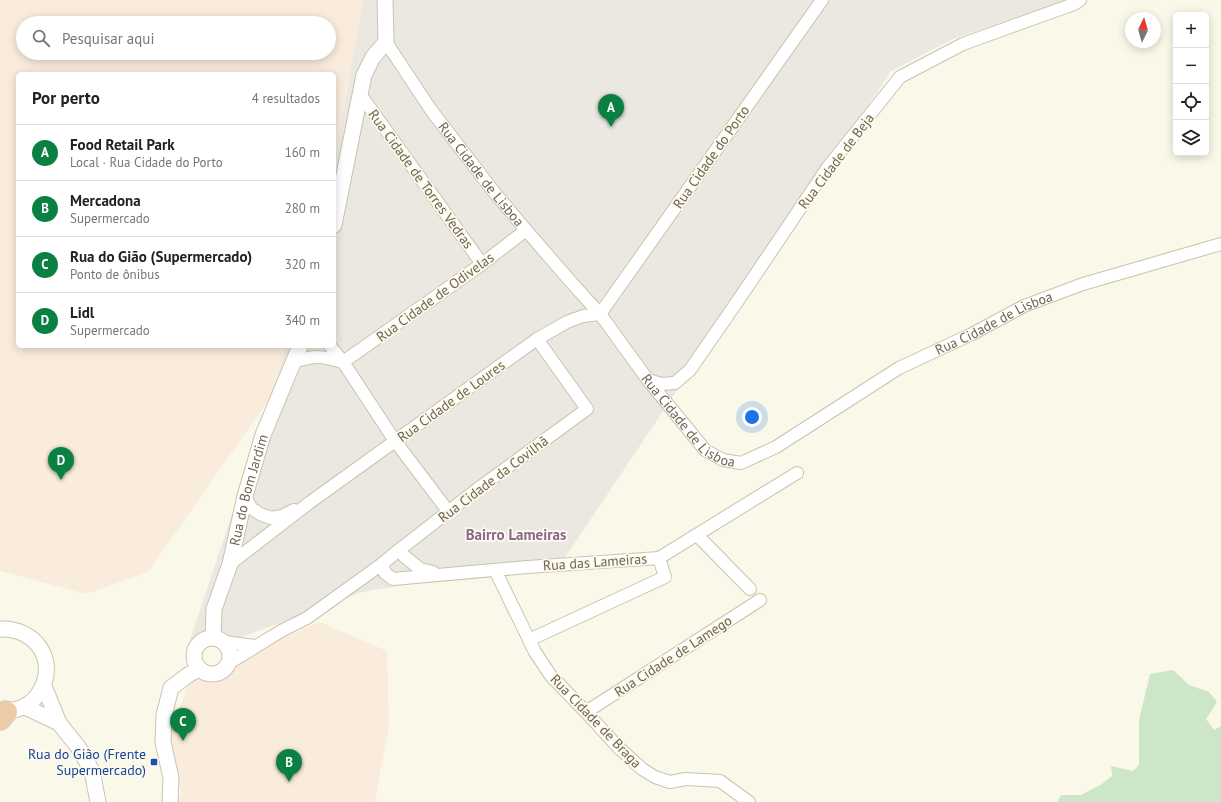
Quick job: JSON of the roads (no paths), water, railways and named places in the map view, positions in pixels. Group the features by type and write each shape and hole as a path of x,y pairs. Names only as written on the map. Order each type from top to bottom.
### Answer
{"street":[{"path":"336,215 364,75 372,57 386,42 385,0"},
{"name":"Rua Cidade do Porto","path":"600,314 822,0"},
{"name":"Rua Cidade de Beja","path":"648,380 661,384 676,383 690,370 828,167 900,77 963,44 1074,4 1080,0"},
{"name":"Rua Cidade de Lisboa","path":"386,42 431,110 526,230 600,314 648,380 705,450 723,460 741,464 776,447 899,368 972,334 1024,306 1083,284 1221,244"},
{"name":"Rua Cidade de Torres Vedras","path":"360,94 482,264"},
{"name":"Rua Cidade de Odivelas","path":"343,362 482,264 526,230"},
{"name":"Rua Cidade de Loures","path":"310,503 536,339 572,320 583,316 600,314"},
{"name":"Rua Cidade da Covilhã","path":"399,550 475,491 587,409 536,339"},
{"name":"Rua do Bom Jardim","path":"229,663 230,651 218,640 214,609 230,564 245,496 263,436 299,348"},
{"path":"332,348 343,362 395,441 448,512"},
{"path":"294,362 309,357 323,357 343,362"},
{"name":"Rua das Lameiras","path":"382,564 385,573 394,579 659,558 797,473"},
{"path":"245,496 251,508 260,514 271,518 282,516 310,503"},
{"path":"230,564 310,503"},
{"path":"697,535 750,589"},
{"path":"256,646 207,639 197,646 194,658 196,664 204,672 216,674 222,672 229,663 281,631 307,618 399,550"},
{"name":"Rua das Lameiras","path":"399,550 420,569 442,575"},
{"path":"529,640 665,577 659,558"},
{"name":"Rua Cidade de Braga","path":"495,570 535,652 551,676 622,751 642,769 655,777 670,782 686,779 720,782 749,802"},
{"name":"Rua Cidade de Lamego","path":"586,712 760,600"},
{"path":"0,629 9,628 23,632 34,640 41,649 47,670 44,686 36,698 8,712"},
{"path":"170,802 171,778 163,742 164,715 171,688 188,675 200,669"},
{"path":"44,686 59,723 79,748 92,771 98,800"},
{"path":"8,712 59,723"}],"place":[{"name":"Food Retail Park","path":"611,127"},
{"name":"Lidl","path":"61,480"},
{"name":"Rua do Gião (Supermercado)","path":"183,741"},
{"name":"Rua do Gião (Frente Supermercado)","path":"154,762"},
{"name":"Mercadona","path":"289,782"}],"district":[{"name":"Bairro Lameiras","path":"516,534"}]}
